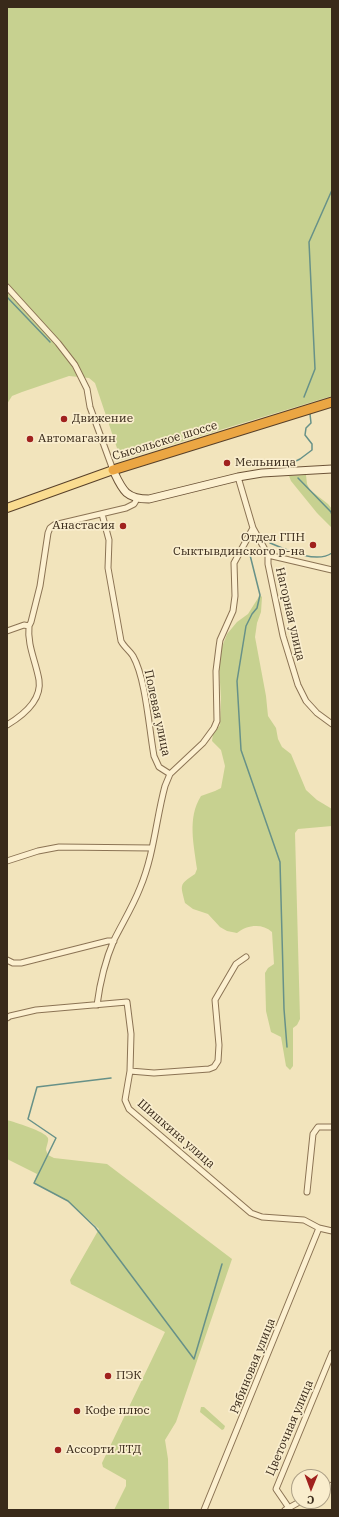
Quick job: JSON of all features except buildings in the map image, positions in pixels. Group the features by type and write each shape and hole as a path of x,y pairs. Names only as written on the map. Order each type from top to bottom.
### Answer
{"highway":[{"name":"Сысольское шоссе","path":"113,470 332,402"}],"main road":[{"path":"113,470 122,488 127,494 137,499 149,500 238,477 262,473 332,469"},
{"name":"Сысольское шоссе","path":"7,508 113,470"}],"street":[{"path":"7,287 75,364 87,389 90,407 113,470"},
{"name":"Нагорная улица","path":"238,477 253,528 268,555 268,564 283,636 298,685 306,701 316,713 332,724"},
{"path":"7,725 19,718 30,707 39,687 39,679 32,658 29,626 40,586 50,528 54,525 126,508 134,504 137,499"},
{"name":"Полевая улица","path":"102,514 109,540 108,568 121,641 132,654 139,673 154,756 159,767 170,774"},
{"name":"Полевая улица","path":"97,1005 99,984 105,963 140,888 152,848 162,799 170,774 203,743 217,722 216,671 220,640 233,611 235,596 234,563 253,528"},
{"path":"268,555 332,570"},
{"path":"7,631 24,625 29,626"},
{"path":"7,861 38,850 59,847 152,848"},
{"path":"7,960 13,963 21,963 108,941 114,941"},
{"path":"130,1071 154,1073 209,1069 214,1067 218,1061 219,1045 215,1000 236,964 246,957"},
{"name":"Шишкина улица","path":"7,1018 36,1010 127,1002 131,1034 130,1071 125,1100 129,1109 251,1213 262,1217 304,1220 319,1228 332,1231"},
{"path":"307,1192 313,1134 318,1127 332,1127"},
{"name":"Рябиновая улица","path":"204,1510 319,1228"},
{"name":"Цветочная улица","path":"287,1509 276,1489 332,1353"}],"green space":[{"path":"7,7 332,7 332,396 121,460 95,383 89,378 69,376 12,396 7,404"},
{"path":"306,475 307,484 310,490 332,509 332,528 317,513 291,481 289,476"},
{"path":"260,595 262,597 261,612 257,623 255,637 266,696 268,716 276,728 278,739 282,747 291,754 306,790 317,800 332,809 332,826 298,829 295,833 300,1019 297,1025 293,1028 293,1066 290,1070 286,1066 281,1037 271,1032 266,1011 265,973 268,968 274,964 272,932 259,926 245,928 237,933 227,931 220,927 208,914 193,909 185,903 182,889 183,883 195,874 197,869 193,841 193,822 197,804 201,796 221,788 225,766 221,750 212,741 213,734 220,725 221,699 219,665 222,647 227,634 237,622 248,614"},
{"path":"7,1120 29,1127 46,1135 48,1139 46,1150 48,1155 54,1158 107,1164 232,1259 176,1422 165,1440 168,1459 169,1510 114,1510 126,1486 126,1480 103,1467 102,1463 165,1332 71,1284 70,1280 99,1229 69,1202 35,1184 34,1182 37,1174 7,1159"},
{"path":"201,1407 204,1407 225,1426 224,1429 222,1430 200,1412"}],"waterway":[{"path":"304,397 315,369 309,242 332,190"},
{"path":"7,297 50,342"},
{"path":"296,461 312,450 312,444 305,435 306,428 311,423 310,414"},
{"path":"298,478 331,512 332,515"},
{"path":"270,543 310,557 325,556 332,553"},
{"path":"249,551 260,595 257,608 246,626 237,681 241,750 280,862 284,1009 287,1047"},
{"path":"111,1078 37,1087 28,1119 56,1138 34,1183 68,1201 95,1227 194,1359 222,1264"}],"place":[{"name":"Движение","path":"64,419"},
{"name":"Автомагазин","path":"30,439"},
{"name":"Мельница","path":"227,463"},
{"name":"Анастасия","path":"123,526"},
{"name":"Отдел ГПН Сыктывдинского р-на","path":"313,545"},
{"name":"ПЭК","path":"108,1376"},
{"name":"Кофе плюс","path":"77,1411"},
{"name":"Ассорти ЛТД","path":"58,1450"}]}
